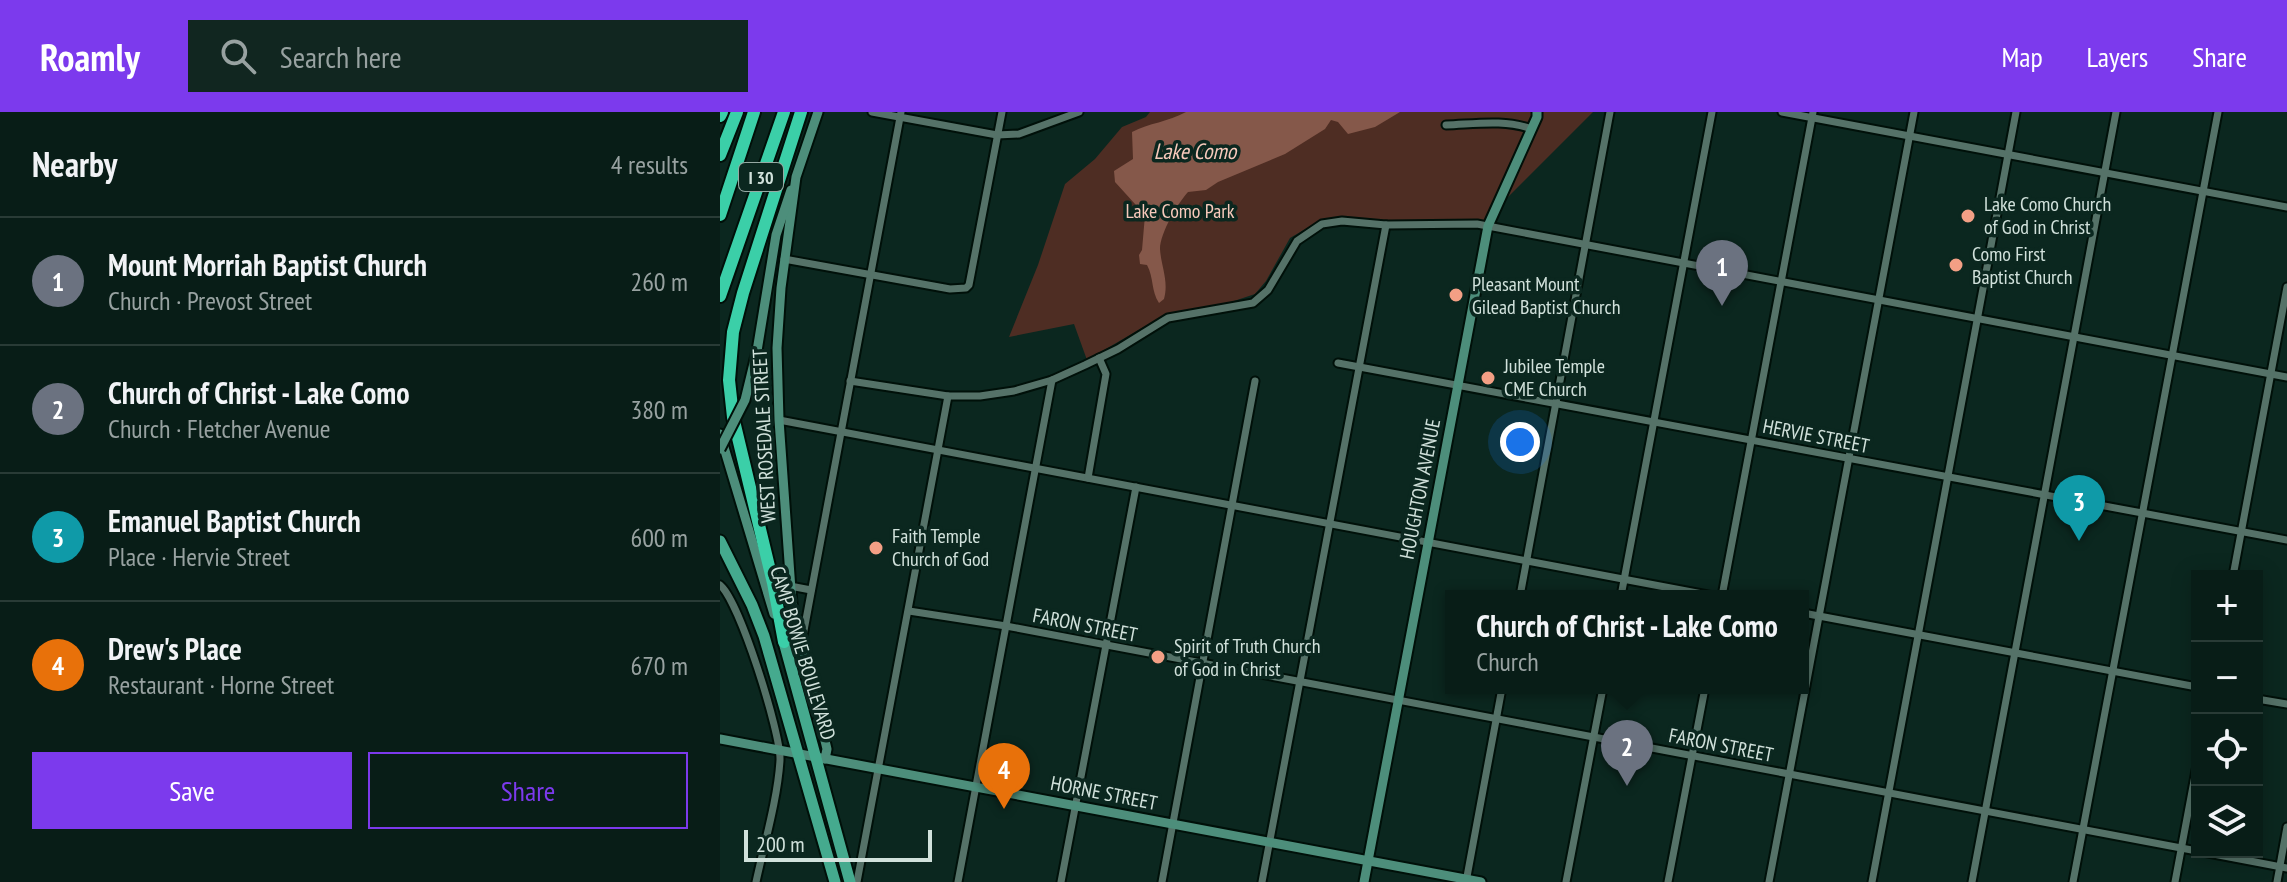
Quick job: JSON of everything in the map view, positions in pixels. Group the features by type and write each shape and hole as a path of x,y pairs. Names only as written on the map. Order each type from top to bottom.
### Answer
{"highway":[{"path":"720,155 737,112"},
{"name":"I 30","path":"720,215 754,112"},
{"name":"I 30","path":"720,296 784,112"},
{"path":"784,642 733,417 729,380 733,332 743,293 801,112"}],"main road":[{"name":"CAMP BOWIE BOULEVARD","path":"720,541 760,625 835,882"},
{"name":"CAMP BOWIE BOULEVARD","path":"784,642 820,758 850,882"}],"street":[{"name":"WEST ROSEDALE STREET","path":"818,112 796,177 784,259 777,348 790,586 800,647 827,749 820,758"},
{"path":"872,112 901,114 997,135 1019,134 1079,112"},
{"path":"784,259 950,289 966,288 1002,112"},
{"name":"HOUGHTON AVENUE","path":"1364,882 1488,226 1537,112"},
{"path":"1521,590 1610,112"},
{"path":"1622,590 1712,112"},
{"path":"1782,112 1813,115 2287,207"},
{"path":"1809,669 1914,112"},
{"path":"1872,882 2016,112"},
{"path":"1972,882 2116,112"},
{"path":"2073,882 2218,112"},
{"path":"800,647 901,114"},
{"path":"1723,590 1813,115"},
{"path":"1446,125 1502,122 1532,129"},
{"path":"720,449 739,416 757,351 776,235 796,177"},
{"path":"850,381 948,396 991,394 1052,380 1099,358 1168,318 1231,309 1260,299 1293,245 1322,224 1342,221 1386,225 1477,224 2287,377"},
{"path":"1262,882 1386,225"},
{"path":"2234,570 2287,287"},
{"path":"1088,478 1106,374 1099,358"},
{"name":"HERVIE STREET","path":"1338,363 2287,540"},
{"path":"958,882 1052,380"},
{"path":"1162,882 1255,381"},
{"path":"857,882 948,396"},
{"path":"779,420 1682,590"},
{"name":"CAMP BOWIE BOULEVARD","path":"720,434 784,642"},
{"path":"1061,882 1136,487"},
{"path":"720,585 728,593 754,660 780,751 756,882"},
{"path":"790,586 811,590"},
{"name":"FARON STREET","path":"909,611 1006,626 2191,850"},
{"path":"1809,614 2191,686"},
{"path":"1466,881 1501,694"},
{"path":"1566,882 1602,694"},
{"path":"1668,882 1704,694"},
{"path":"1769,882 1804,694"},
{"path":"2263,700 2287,704"},
{"name":"HORNE STREET","path":"720,739 1481,882"},
{"path":"2175,882 2193,786"},
{"path":"2277,882 2283,867 2287,827"},
{"name":"FARON STREET","path":"2233,858 2283,867"}],"green space":[{"name":"Lake Como Park","path":"1150,112 1593,112 1484,221 1321,220 1290,238 1266,281 1255,294 1225,304 1166,314 1087,360 1074,324 1009,337 1038,265 1065,184 1095,159 1122,127 1146,117"}],"water":[{"name":"Lake Como","path":"1186,112 1400,112 1375,127 1348,134 1338,122 1331,120 1325,129 1285,154 1206,190 1188,192 1170,219 1161,242 1166,286 1164,299 1159,303 1147,265 1140,264 1145,215 1115,182 1114,171 1133,159 1132,132"}],"place":[{"name":"Lake Como Church of God in Christ","path":"1968,216"},
{"name":"Como First Baptist Church","path":"1956,265"},
{"name":"Pleasant Mount Gilead Baptist Church","path":"1456,295"},
{"name":"Mount Morriah Baptist Church","path":"1722,306"},
{"name":"Jubilee Temple CME Church","path":"1488,378"},
{"name":"Emanuel Baptist Church","path":"2079,541"},
{"name":"Faith Temple Church of God","path":"876,548"},
{"name":"Spirit of Truth Church of God in Christ","path":"1158,657"},
{"name":"Church of Christ - Lake Como","path":"1627,786"},
{"name":"Drew's Place","path":"1004,809"}]}
